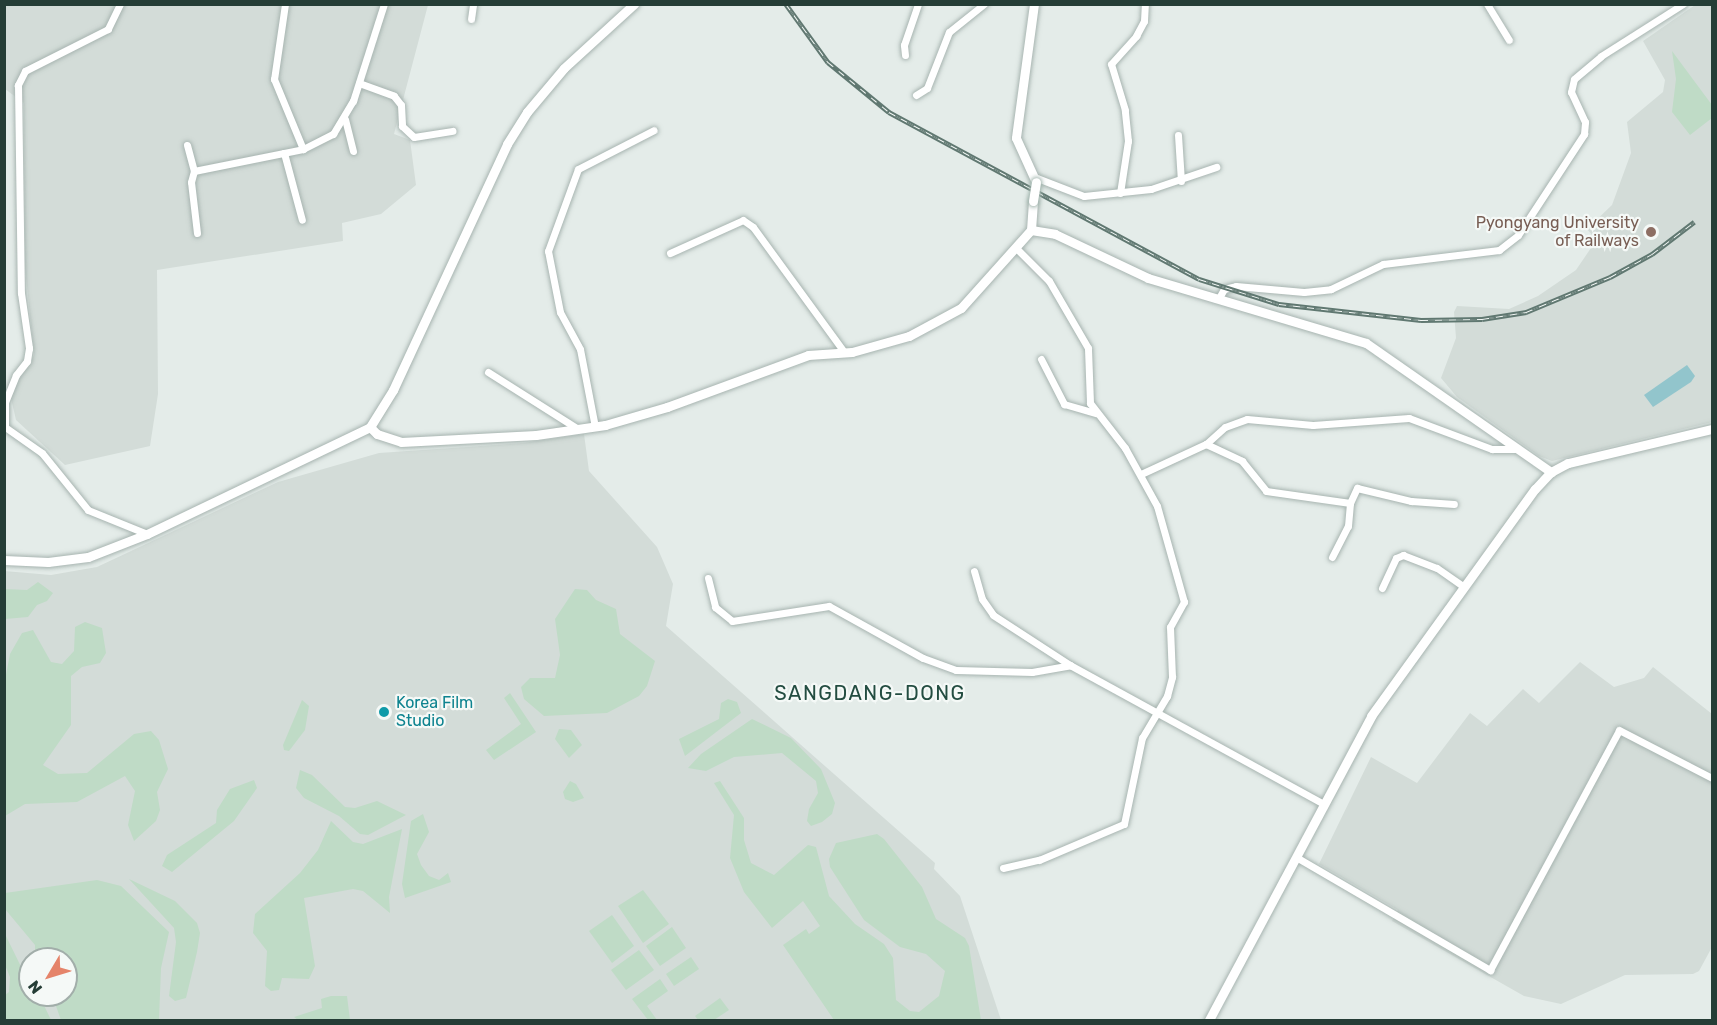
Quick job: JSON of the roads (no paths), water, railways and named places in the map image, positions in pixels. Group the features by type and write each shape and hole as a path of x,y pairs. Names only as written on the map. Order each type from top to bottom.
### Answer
{"street":[{"path":"120,4 108,28 25,71 18,85 21,293 29,348 27,361 16,375 4,402 4,428 42,453 88,510 147,534"},
{"path":"285,4 274,79 303,148"},
{"path":"194,171 303,148 333,134 345,119 384,4"},
{"path":"471,19 473,4"},
{"path":"4,560 48,562 88,557 147,534 370,427 393,390 507,144 527,112 564,68 634,4"},
{"path":"905,55 904,45 918,4"},
{"path":"916,95 927,88 949,32 984,4"},
{"path":"1034,4 1016,138 1027,166 1037,180 1084,196 1120,193 1181,181 1216,167"},
{"path":"1120,193 1128,141 1125,110 1111,64 1136,36 1144,21 1145,4"},
{"path":"1487,4 1509,40"},
{"path":"1219,298 1228,287 1304,292 1331,289 1383,264 1499,250 1524,227 1584,134 1585,122 1571,92 1574,79 1601,56 1683,4"},
{"path":"359,83 394,96 401,105 402,126 414,137 453,131"},
{"path":"345,119 353,151"},
{"path":"595,426 580,349 560,312 548,251 578,169 654,130"},
{"path":"1178,135 1181,181"},
{"path":"187,146 194,171 191,182 197,232"},
{"path":"284,153 302,220"},
{"path":"370,427 376,434 401,442 536,435 578,429 667,407 808,355 877,346 938,323 981,289 1031,230 1037,180"},
{"path":"670,253 743,220 753,227 844,352"},
{"path":"1031,230 1055,234 1148,278 1366,344 1420,378 1515,449 1551,472"},
{"path":"1003,868 1039,860 1124,824 1142,738 1158,712 1172,676 1170,627 1184,602 1163,522 1141,474 1090,403 1088,348 1049,282 1016,248"},
{"path":"1041,358 1065,404 1096,413"},
{"path":"488,372 578,429"},
{"path":"1141,474 1206,444 1225,427 1247,419 1313,425 1380,422 1398,417 1492,449 1515,449"},
{"path":"1209,1020 1371,716 1551,472 1568,463 1713,429"},
{"path":"1206,444 1242,461 1266,491 1350,503"},
{"path":"1332,557 1348,526 1350,503 1357,488 1364,487 1411,501 1454,504"},
{"path":"1382,588 1396,558 1403,555 1437,568 1464,587"},
{"path":"974,571 982,599 993,615 1070,665 1324,804"},
{"path":"708,578 715,607 732,621 829,606 923,658 956,670 1032,672 1070,665"},
{"path":"1296,858 1490,970 1619,730 1713,778"}],"water":[{"path":"1687,365 1695,376 1691,382 1653,407 1644,395"}],"railway":[{"path":"786,4 828,62 889,112 1199,279 1279,304 1421,320 1482,319 1526,312 1610,277 1652,254 1694,222"}],"place":[{"name":"Pyongyang University of Railways","path":"1651,232"},
{"name":"Korea Film Studio","path":"384,712"}],"district":[{"name":"SANGDANG-DONG","path":"870,693"}]}
